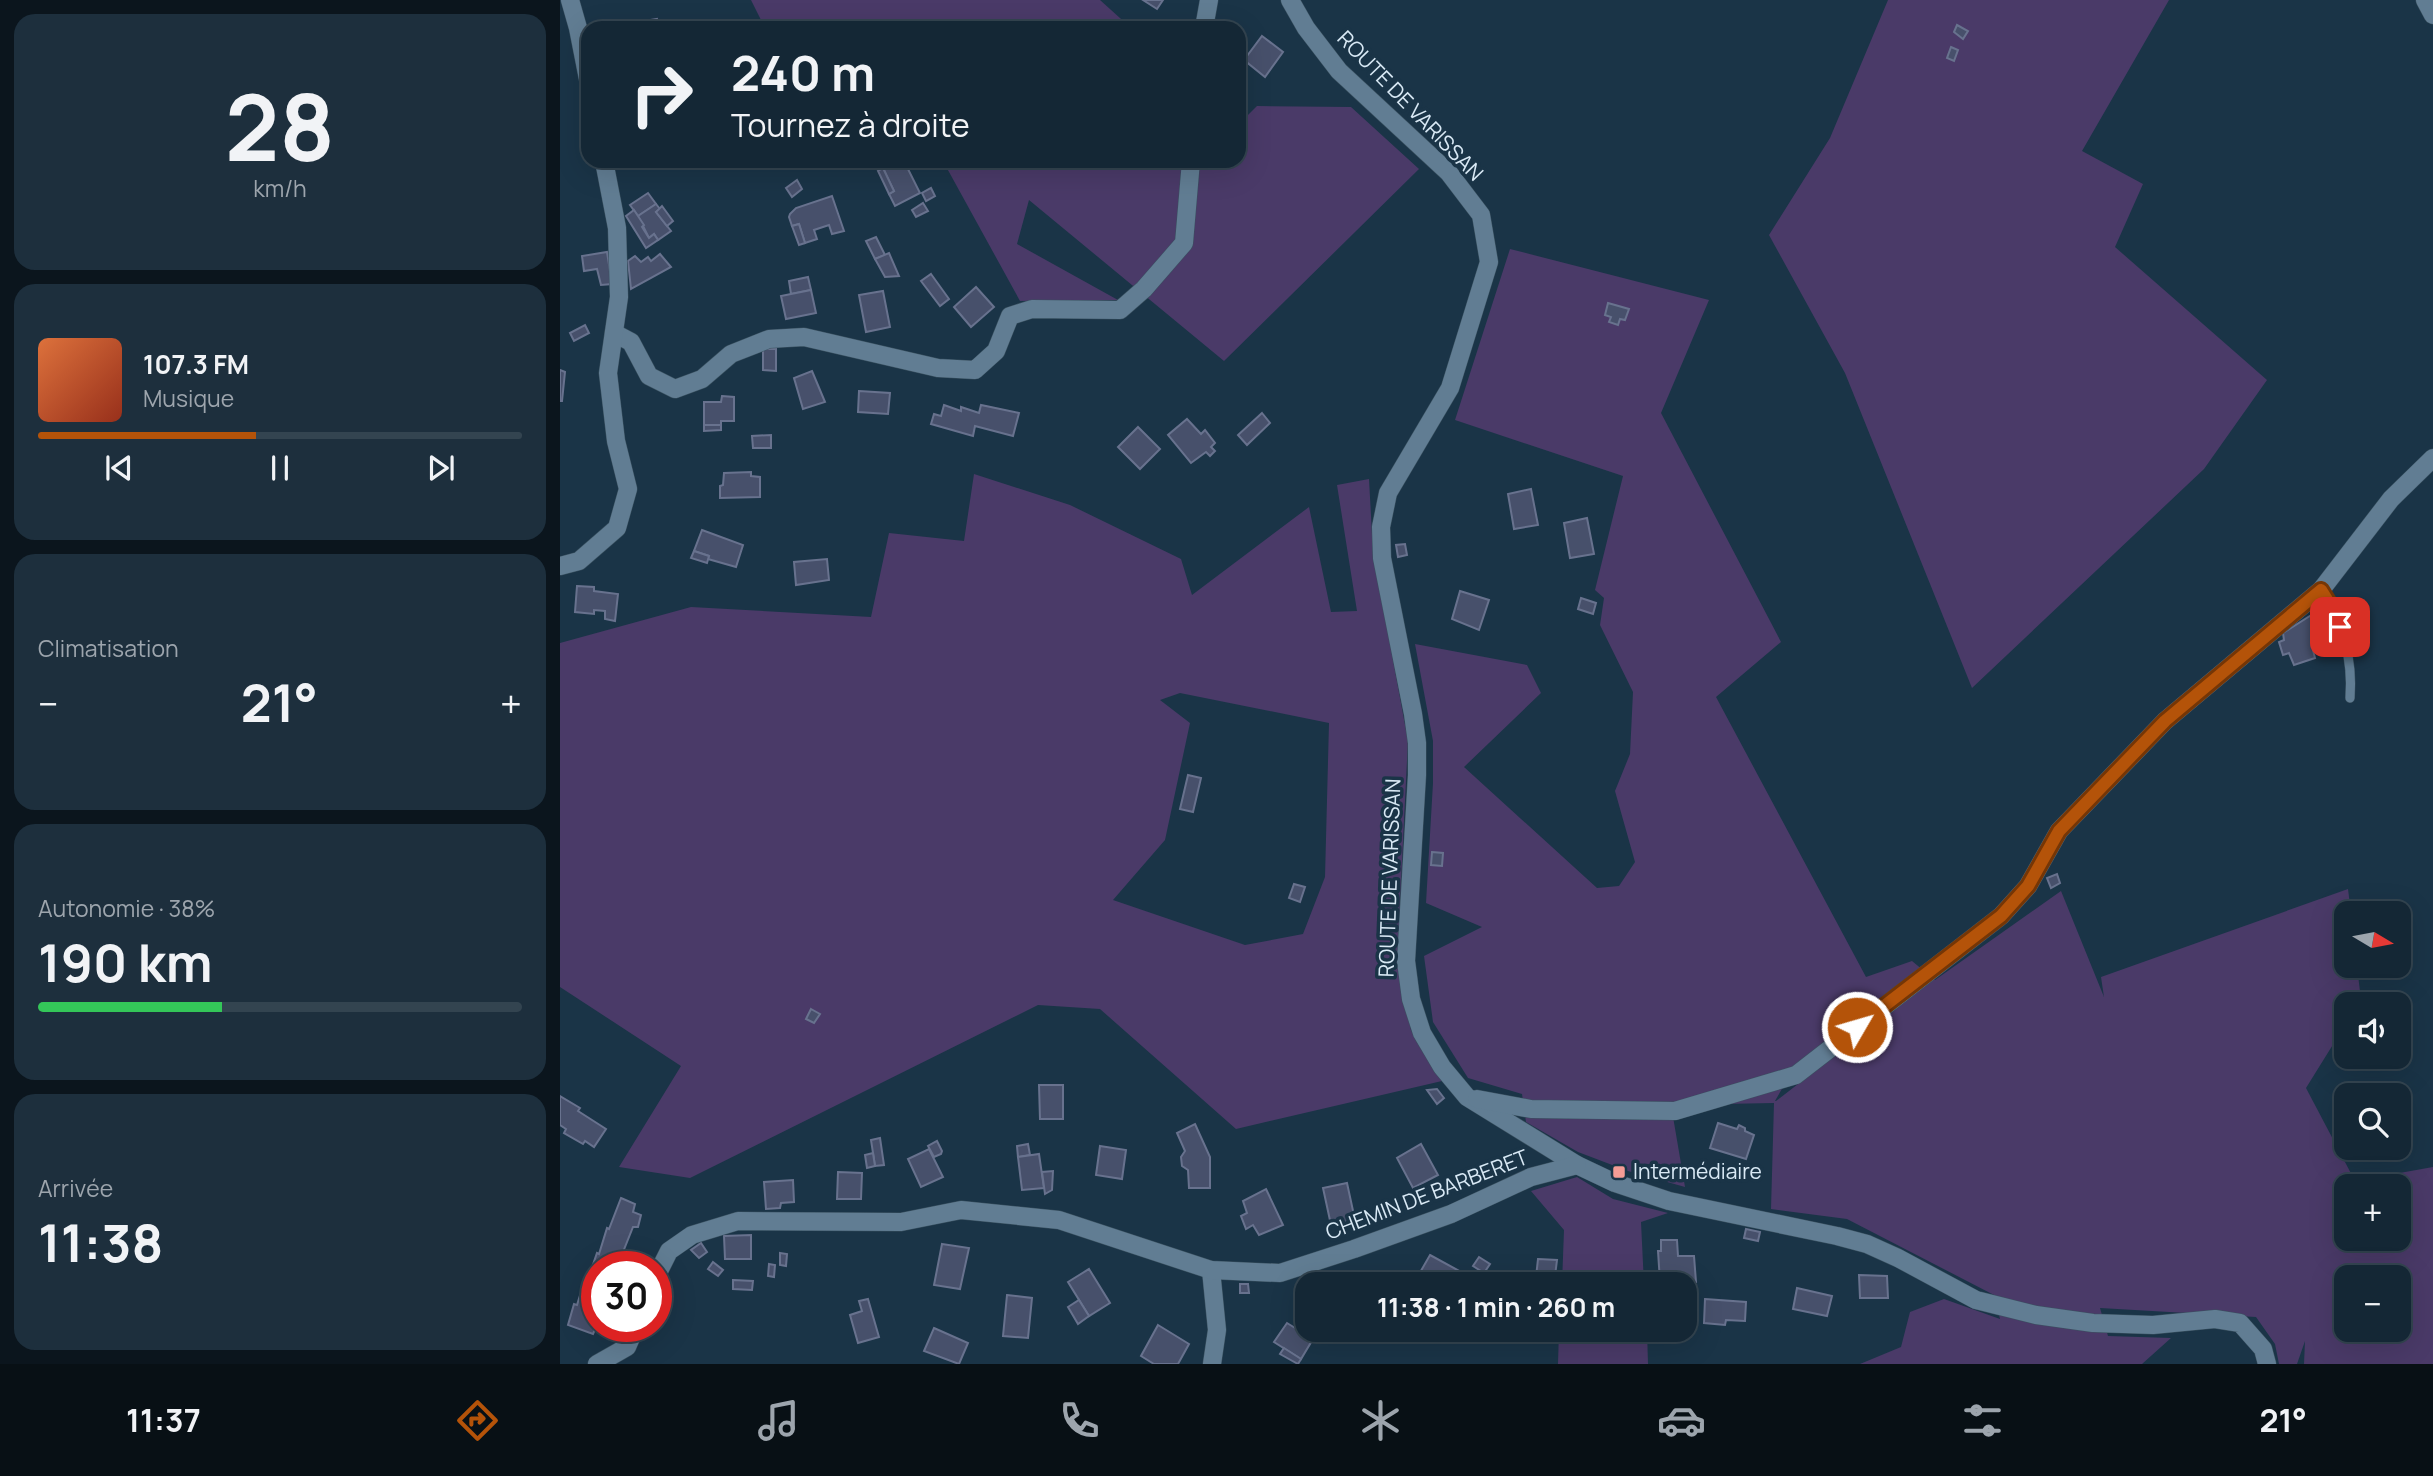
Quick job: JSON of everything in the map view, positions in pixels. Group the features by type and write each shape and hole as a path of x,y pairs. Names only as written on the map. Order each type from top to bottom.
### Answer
{"street":[{"path":"570,0 581,43"},
{"path":"1205,21 1209,0"},
{"name":"ROUTE DE VARISSAN","path":"1290,0 1306,28 1339,71 1449,173 1481,215 1489,262 1450,388 1388,493 1381,527 1382,558 1417,743 1406,961 1410,999 1422,1033 1442,1066 1466,1097 1577,1165 1615,1183 1669,1201 1867,1244 1976,1300 2036,1315 2093,1323 2154,1325 2215,1320 2240,1323 2263,1349 2267,1364"},
{"path":"2425,0 2433,15"},
{"path":"560,566 579,561 617,528 628,489 616,441 608,373 619,298 617,229 605,168"},
{"path":"614,333 631,342 649,376 675,389 702,379 731,354 769,339 804,337 938,369 975,370 996,351 1010,316 1032,309 1120,310 1144,289 1184,243 1190,168"},
{"path":"1466,1097 1531,1109 1675,1111 1796,1075 2001,916 2028,886 2059,831 2165,721 2321,590 2391,499 2433,458"},
{"name":"CHEMIN DE BARBERET","path":"669,1251 692,1235 738,1221 901,1222 961,1210 1059,1220 1211,1270 1280,1273 1354,1250 1451,1214 1531,1177 1577,1165"},
{"path":"1211,1270 1217,1330 1212,1364"},
{"path":"597,1364 627,1347 629,1342"}],"lane":[{"path":"2321,590 2334,611 2346,642 2352,673 2350,698"}],"shaded area":[{"path":"751,0 1100,0 1123,21 762,21"},
{"path":"1888,0 2169,0 2082,151 2143,184 2115,247 2267,380 2204,469 1972,688 1845,373 1769,235 1830,138"},
{"path":"1257,106 1351,107 1419,169 1224,361 1029,200 1017,244 1118,300 1020,301 947,168 1246,168 1246,117"},
{"path":"1510,249 1709,300 1661,413 1781,642 1716,697 1866,977 1912,961 1935,980 2061,891 2104,997 2101,977 2348,889 2350,901 2334,901 2334,978 2358,978 2360,992 2334,992 2334,1043 2306,1088 2334,1141 2334,1160 2344,1160 2351,1174 2334,1174 2334,1251 2411,1251 2411,1174 2394,1174 2433,1167 2433,1364 2304,1364 2305,1341 2297,1364 2279,1364 2275,1344 2256,1317 2100,1308 2108,1336 2171,1338 2142,1364 1860,1364 1901,1347 1910,1312 1944,1299 2000,1319 1994,1295 1847,1219 1771,1209 1774,1103 1671,1105 1685,1187 1628,1171 1578,1152 1526,1122 1522,1094 1468,1078 1433,1022 1424,956 1482,927 1426,903 1433,741 1415,644 1527,665 1541,693 1464,767 1597,888 1619,886 1635,862 1615,791 1630,754 1633,692 1600,625 1604,598 1595,590 1623,476 1455,420","holes":["1881,1020 1776,1101 1796,1064"]},
{"path":"974,474 1070,505 1181,559 1192,595 1309,507 1331,612 1357,611 1337,485 1369,479 1373,552 1408,741 1397,962 1411,1030 1442,1081 1236,1129 1100,1009 1038,1005 690,1178 619,1167 681,1066 560,987 560,643 691,607 871,617 889,533 964,541","holes":["1180,693 1329,723 1325,877 1303,934 1245,945 1113,900 1165,840 1190,723 1160,700"]},
{"path":"1577,1177 1613,1199 1668,1213 1641,1222 1643,1272 1562,1272 1564,1230 1531,1191"},
{"path":"1559,1342 1647,1342 1648,1364 1558,1364"}],"building":[{"path":"1143,0 1163,0 1157,9"},
{"path":"1957,25 1968,31 1963,39 1954,32"},
{"path":"1262,36 1283,52 1265,77 1246,62 1246,57"},
{"path":"1951,47 1958,50 1954,61 1947,58"},
{"path":"883,168 908,168 920,193 895,206 889,194 894,191"},
{"path":"883,168 894,191 889,194 878,171"},
{"path":"797,180 802,189 792,197 786,188"},
{"path":"931,188 935,196 926,201 922,193"},
{"path":"648,193 656,204 638,216 630,205"},
{"path":"832,196 844,231 832,234 829,225 814,230 817,239 805,243 799,224 792,226 790,214 796,208"},
{"path":"923,203 928,211 916,217 912,210"},
{"path":"656,204 660,209 656,212 671,231 658,240 654,234 649,238 638,216"},
{"path":"662,206 673,221 667,226 656,212"},
{"path":"634,210 649,238 654,234 658,240 646,248 626,216"},
{"path":"799,224 805,243 799,245 792,226"},
{"path":"876,237 885,255 875,259 866,241"},
{"path":"607,252 612,284 601,285 597,269 584,271 582,256"},
{"path":"889,253 899,276 885,277 875,259"},
{"path":"660,254 671,267 631,289 628,261 635,256 641,262 648,257 651,261"},
{"path":"931,274 949,299 940,306 921,281"},
{"path":"808,277 811,290 791,294 789,281"},
{"path":"976,287 994,307 971,327 954,307"},
{"path":"811,290 816,313 786,319 781,296"},
{"path":"883,291 890,327 866,332 859,295"},
{"path":"1608,303 1629,309 1625,320 1620,319 1618,325 1609,322 1611,317 1605,315"},
{"path":"585,325 589,333 574,341 570,333"},
{"path":"763,349 776,349 776,371 763,370"},
{"path":"560,370 565,372 562,401 560,401"},
{"path":"812,371 825,402 803,409 794,378"},
{"path":"859,391 890,393 888,414 858,412"},
{"path":"722,396 734,397 734,421 721,421 721,425 704,425 704,402 721,402"},
{"path":"944,405 979,413 981,405 1019,413 1013,436 975,426 973,436 931,424 934,414 941,416"},
{"path":"1262,413 1270,423 1247,445 1238,435"},
{"path":"1187,419 1201,434 1205,430 1215,443 1211,447 1215,451 1210,456 1206,452 1191,463 1168,435"},
{"path":"704,425 721,425 721,430 704,431"},
{"path":"1138,427 1160,449 1140,469 1118,447"},
{"path":"771,435 771,448 753,448 752,436"},
{"path":"751,472 751,476 760,477 760,497 720,498 724,473"},
{"path":"1531,489 1538,525 1514,529 1508,494"},
{"path":"1587,518 1594,554 1570,558 1564,523"},
{"path":"702,530 743,545 736,567 708,559 709,556 694,551"},
{"path":"1405,544 1407,555 1398,557 1396,545"},
{"path":"694,551 709,556 707,563 691,558"},
{"path":"827,559 829,580 796,585 794,562"},
{"path":"577,586 594,587 594,591 618,594 615,621 605,619 605,611 594,610 594,614 575,612"},
{"path":"1460,591 1489,600 1479,630 1452,619"},
{"path":"1581,598 1596,603 1593,614 1578,609"},
{"path":"2321,609 2329,622 2333,639 2312,646 2315,658 2294,665 2289,653 2283,655 2279,642 2284,640 2283,633"},
{"path":"1188,775 1201,778 1193,812 1180,809"},
{"path":"1432,852 1443,853 1442,866 1431,865"},
{"path":"2057,874 2060,883 2051,888 2047,878"},
{"path":"1294,884 1305,887 1300,902 1289,898"},
{"path":"811,1009 820,1014 814,1023 806,1019"},
{"path":"1039,1085 1063,1085 1063,1119 1040,1119"},
{"path":"1437,1089 1444,1098 1437,1104 1427,1090"},
{"path":"560,1096 606,1129 594,1147 564,1133 566,1129 560,1125"},
{"path":"1718,1123 1737,1129 1739,1125 1754,1135 1746,1159 1710,1148"},
{"path":"1195,1124 1210,1157 1210,1188 1189,1188 1188,1170 1182,1166 1181,1157 1185,1151 1177,1133"},
{"path":"880,1138 884,1165 875,1166 871,1140"},
{"path":"937,1141 942,1151 934,1157 928,1146"},
{"path":"1028,1144 1030,1155 1018,1157 1017,1146"},
{"path":"1421,1144 1438,1175 1413,1188 1397,1158"},
{"path":"1100,1146 1126,1150 1122,1179 1096,1175"},
{"path":"929,1149 943,1177 921,1187 908,1159"},
{"path":"873,1153 875,1166 867,1168 865,1155"},
{"path":"1039,1154 1044,1188 1022,1190 1018,1157"},
{"path":"1053,1171 1052,1190 1045,1194 1042,1172"},
{"path":"838,1172 862,1173 861,1199 837,1199"},
{"path":"793,1180 794,1202 781,1203 780,1208 766,1209 764,1182"},
{"path":"1347,1183 1355,1220 1331,1225 1323,1188"},
{"path":"1266,1189 1283,1225 1259,1235 1253,1225 1246,1229 1241,1216 1247,1213 1243,1201"},
{"path":"621,1198 635,1204 633,1212 641,1215 638,1227 633,1227 623,1251 600,1251 607,1228 609,1229"},
{"path":"1746,1229 1760,1232 1758,1241 1744,1238"},
{"path":"751,1235 751,1259 725,1259 724,1236"},
{"path":"1661,1240 1677,1240 1678,1256 1694,1256 1695,1272 1659,1272 1658,1251 1661,1251"},
{"path":"701,1243 707,1252 699,1258 691,1250"},
{"path":"942,1244 969,1248 960,1289 934,1285"},
{"path":"780,1253 787,1254 786,1266 780,1265"},
{"path":"1430,1255 1461,1272 1420,1272"},
{"path":"1479,1257 1490,1264 1485,1272 1473,1266"},
{"path":"1538,1259 1557,1260 1556,1272 1537,1272"},
{"path":"713,1262 723,1270 718,1276 708,1269"},
{"path":"769,1264 775,1265 774,1277 768,1276"},
{"path":"1089,1269 1110,1303 1089,1316 1068,1282"},
{"path":"1859,1275 1887,1276 1888,1298 1860,1298"},
{"path":"733,1280 753,1281 752,1290 733,1289"},
{"path":"1240,1284 1248,1284 1249,1293 1240,1293"},
{"path":"1797,1288 1832,1296 1827,1316 1793,1309"},
{"path":"581,1292 581,1330 568,1325 574,1304 577,1305"},
{"path":"1007,1295 1032,1298 1028,1338 1003,1336"},
{"path":"868,1299 879,1337 858,1343 850,1315 862,1311 859,1301"},
{"path":"1705,1299 1746,1302 1745,1321 1726,1320 1725,1325 1704,1323"},
{"path":"1079,1300 1089,1316 1078,1324 1068,1307"},
{"path":"1287,1323 1295,1328 1295,1342 1311,1342 1301,1359 1274,1342"},
{"path":"1158,1325 1189,1344 1178,1364 1154,1364 1141,1356"},
{"path":"934,1328 968,1343 959,1364 924,1351"},
{"path":"1284,1348 1301,1359 1298,1364 1280,1354"}],"place":[{"name":"Intermédiaire","path":"1619,1172"}],"route":[{"path":"1857,1027 2001,916 2028,886 2059,831 2165,721 2321,590 2340,627"}]}
